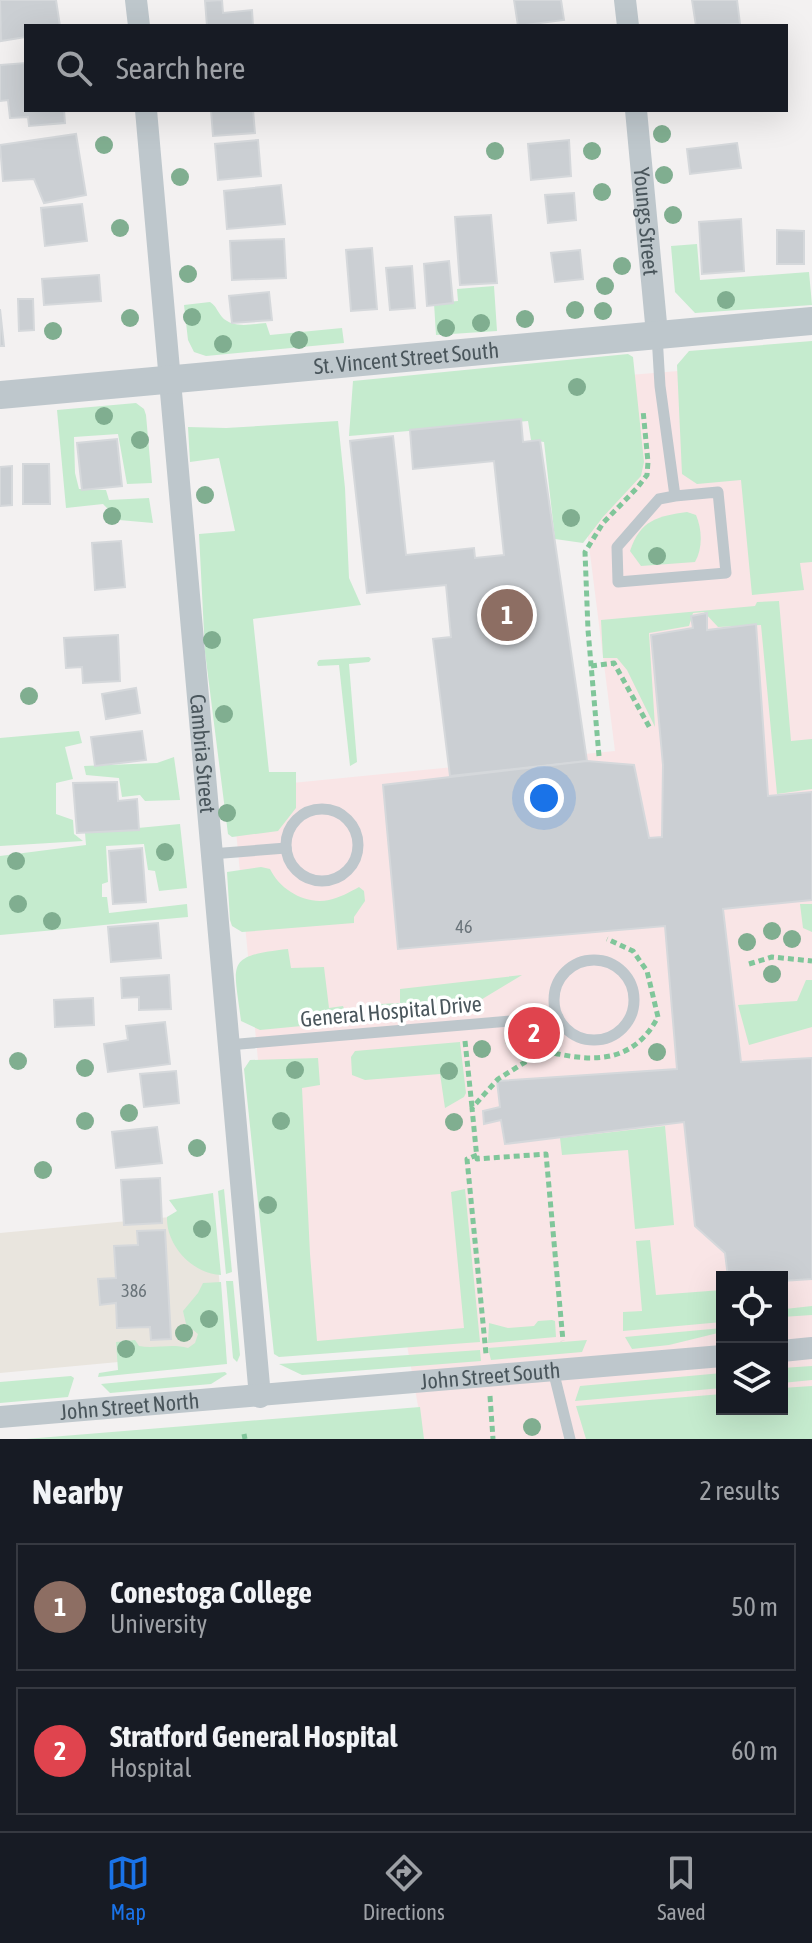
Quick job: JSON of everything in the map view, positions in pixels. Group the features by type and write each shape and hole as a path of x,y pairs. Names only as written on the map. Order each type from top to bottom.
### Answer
{"street":[{"path":"136,0 139,24"},
{"path":"625,0 628,24"},
{"name":"Cambria Street","path":"146,112 260,1397"},
{"name":"Youngs Street","path":"636,112 657,334"},
{"name":"St. Vincent Street South","path":"0,395 812,321"},
{"path":"788,1350 812,1348"},
{"name":"John Street South","path":"260,1397 716,1356"},
{"name":"John Street North","path":"0,1417 260,1397"}],"lane":[{"path":"657,334 660,386 675,496"},
{"path":"718,492 726,573 618,582 617,547 659,499 675,496 718,492"},
{"path":"325,808 337,811 352,823 359,844 357,857 346,873 322,882 299,874 291,865 286,848 289,829 296,819 312,809 325,808"},
{"path":"211,854 286,848"},
{"path":"598,959 611,963 627,976 635,999 632,1013 621,1030 610,1037 595,1040 581,1038 570,1032 558,1017 554,994 567,970 584,960 598,959"},
{"name":"General Hospital Drive","path":"228,1045 558,1017"},
{"path":"553,1370 570,1439"}],"path":[{"path":"591,666 614,663 651,730"},
{"path":"749,964 772,957 812,961"},
{"path":"464,1038 477,1159 546,1154 563,1341"},
{"path":"472,1108 498,1079 544,1050"},
{"path":"477,1155 467,1159 493,1439"}],"shaded area":[{"path":"812,360 812,1439 424,1439 407,1345 286,1352 232,789 615,751 568,380"},
{"path":"213,1213 226,1352 0,1373 0,1233"}],"green space":[{"path":"697,244 700,280 809,272 812,305 695,313 675,292 671,246"},
{"path":"494,286 497,331 436,335 434,303 458,301 457,289"},
{"path":"210,302 226,321 243,325 266,323 270,335 342,328 344,343 206,356 194,352 188,340 184,305"},
{"path":"812,341 812,562 800,563 804,590 752,595 741,480 697,484 682,474 677,365 689,351"},
{"path":"628,354 633,357 644,462 641,476 583,543 555,539 544,442 531,440 528,421 349,436 353,381"},
{"path":"136,403 146,415 152,483 127,484 118,434 74,437 75,473 79,489 106,490 109,500 149,498 153,523 119,520 103,504 66,508 57,410"},
{"path":"338,421 349,578 361,605 253,619 269,772 296,772 296,808 278,831 232,837 228,834 205,652 199,534 235,531 219,458 190,462 188,427 226,428"},
{"path":"687,512 696,515 700,526 701,538 695,562 641,566 630,551 639,532 651,521"},
{"path":"779,601 791,741 812,739 812,789 777,794 761,625 718,627 704,612 693,613 689,626 649,633 655,727 627,670 617,658 603,658 601,620 755,606 757,602"},
{"path":"369,657 369,662 349,664 357,762 350,766 339,665 318,666 317,663 319,660"},
{"path":"79,731 82,743 65,747 73,779 56,783 56,814 73,820 74,834 83,841 0,846 0,738"},
{"path":"174,757 180,800 145,801 140,795 122,797 119,778 86,775 84,766 157,763"},
{"path":"180,824 187,888 159,891 155,871 148,870 144,844 106,846 108,882 102,884 102,897 107,897 109,913 187,904 188,917 0,935 0,856 86,845 85,833"},
{"path":"261,867 270,869 280,883 303,898 329,900 359,887 364,891 365,901 354,917 354,923 242,932 232,926 230,920 227,872"},
{"path":"800,904 812,904 812,932 803,928"},
{"path":"288,949 291,968 324,967 329,1008 343,1006 347,1017 343,1022 260,1030 241,1021 236,986 238,966 253,955"},
{"path":"522,975 469,1007 386,1019 380,1017 380,1004 400,1003 400,989"},
{"path":"806,980 812,980 812,1027 749,1045 738,1005 797,1001"},
{"path":"460,1042 466,1093 445,1108 440,1074 365,1080 352,1075 351,1057 355,1051"},
{"path":"318,1058 320,1085 302,1088 317,1341 464,1328 451,1192 465,1189 480,1342 279,1357 274,1354 244,1069 250,1060"},
{"path":"665,1126 674,1225 635,1229 628,1150 562,1155 560,1138"},
{"path":"224,1189 232,1272 226,1274 218,1191"},
{"path":"213,1193 221,1275 191,1264 176,1248 168,1228 167,1217 177,1211 169,1200"},
{"path":"650,1240 656,1295 716,1290 716,1323 623,1331 623,1312 642,1311 636,1241"},
{"path":"226,1281 233,1281 240,1355 237,1362 233,1358"},
{"path":"221,1282 227,1364 98,1377 99,1373 118,1370 116,1342 135,1340 139,1346 188,1348 195,1343 198,1334 186,1324 183,1311 203,1283"},
{"path":"812,1306 812,1315 788,1317 788,1309"},
{"path":"538,1321 555,1321 556,1337 488,1343 489,1323 508,1328 534,1326"},
{"path":"716,1329 716,1333 669,1345 632,1349 625,1337"},
{"path":"587,1340 582,1352 491,1360 488,1348"},
{"path":"480,1350 481,1361 302,1375 279,1364"},
{"path":"812,1366 812,1380 788,1382 788,1368"},
{"path":"227,1374 211,1384 110,1393 101,1384"},
{"path":"716,1374 716,1389 575,1401 580,1386"},
{"path":"74,1378 68,1397 0,1403 0,1382"},
{"path":"812,1386 812,1439 586,1439 576,1406 716,1394 716,1415 788,1415 788,1388"},
{"path":"420,1407 424,1439 26,1439"}],"building":[{"path":"0,0 56,0 60,24 24,24 24,37 1,41"},
{"path":"222,0 223,13 252,10 253,24 207,24 205,1"},
{"path":"514,0 561,0 564,20 518,24"},
{"path":"692,0 737,0 740,24 696,24"},
{"path":"24,63 24,112 64,112 65,123 29,126 28,117 10,118 8,100 0,101 0,65"},
{"path":"211,112 253,112 255,133 213,136"},
{"path":"76,134 86,195 44,203 34,179 3,181 0,145"},
{"path":"258,140 261,176 218,180 215,144"},
{"path":"569,140 571,176 531,180 528,144"},
{"path":"737,143 741,168 690,174 687,149"},
{"path":"281,185 285,224 227,229 224,191"},
{"path":"574,193 576,220 548,223 545,195"},
{"path":"82,204 87,241 45,246 41,208"},
{"path":"491,215 497,283 460,285 455,217"},
{"path":"741,219 744,271 702,274 699,222"},
{"path":"777,230 804,231 804,264 777,264"},
{"path":"284,239 286,278 232,280 230,241"},
{"path":"372,248 377,309 351,311 346,250"},
{"path":"580,250 583,279 555,282 551,253"},
{"path":"449,261 453,303 427,306 424,264"},
{"path":"412,266 415,308 390,310 386,268"},
{"path":"99,275 101,301 44,305 42,279"},
{"path":"269,292 272,320 232,323 229,296"},
{"path":"18,299 33,299 34,330 19,331"},
{"path":"0,309 4,346 0,346"},
{"path":"521,419 523,442 540,440 587,761 450,776 433,639 451,637 446,585 367,593 350,441 393,436 406,555 474,548 475,558 504,555 494,461 413,469 410,430"},
{"path":"117,439 122,486 82,490 77,443"},
{"path":"23,464 49,464 50,504 23,504"},
{"path":"12,466 12,505 0,506 0,467"},
{"path":"121,541 125,587 95,590 92,543"},
{"path":"707,613 707,630 756,624 768,796 812,792 812,900 723,909 741,1062 812,1058 812,1279 788,1281 788,1271 727,1271 725,1253 695,1226 684,1122 505,1144 501,1120 484,1124 483,1111 500,1107 497,1081 677,1069 665,926 398,949 383,785 587,761 634,765 649,838 662,837 663,765 651,635 693,628 691,616"},
{"path":"118,635 120,681 83,683 82,667 66,668 64,638"},
{"path":"136,688 140,713 106,719 102,694"},
{"path":"142,731 146,760 95,766 91,737"},
{"path":"117,782 118,801 137,799 139,830 77,833 73,783"},
{"path":"142,848 146,902 113,904 109,851"},
{"path":"158,923 161,958 111,962 108,927"},
{"path":"169,975 171,1009 139,1010 139,997 122,998 121,978"},
{"path":"93,998 94,1025 55,1027 54,1000"},
{"path":"165,1022 170,1064 108,1072 104,1044 128,1040 126,1026"},
{"path":"176,1071 179,1103 144,1107 140,1074"},
{"path":"157,1127 162,1163 116,1168 112,1132"},
{"path":"160,1178 162,1223 124,1225 121,1180"},
{"path":"165,1230 171,1339 151,1340 150,1327 117,1328 116,1303 100,1305 98,1279 116,1278 114,1246 138,1245 137,1231"}],"place":[{"name":"Conestoga College","path":"507,615"},
{"name":"Stratford General Hospital","path":"534,1033"}]}
